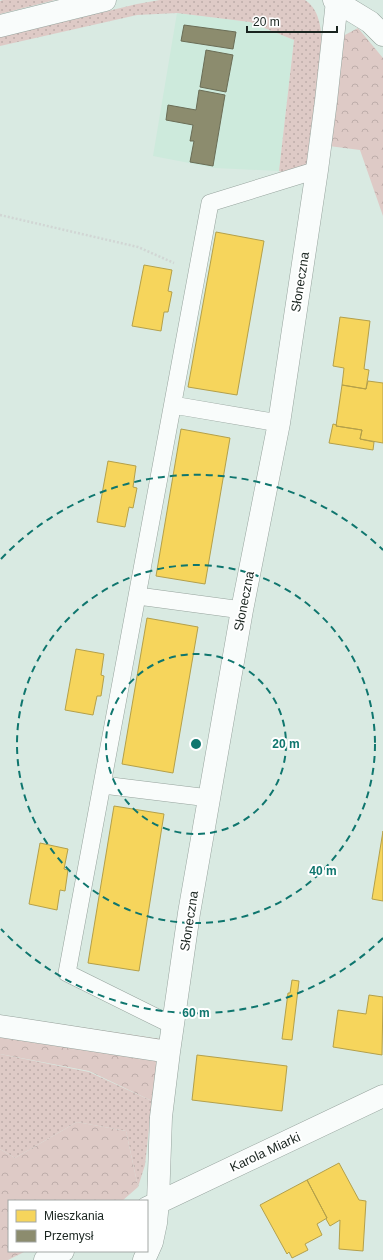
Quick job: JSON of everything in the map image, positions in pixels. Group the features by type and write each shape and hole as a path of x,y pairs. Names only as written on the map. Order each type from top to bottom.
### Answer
{"street":[{"path":"0,26 105,0"},
{"path":"335,1 370,22 383,35"},
{"name":"Słoneczna","path":"148,1251 154,1233 152,1205 172,1025 188,920 242,610 279,423 326,100 335,1"},
{"path":"0,1026 168,1052"},
{"name":"Karola Miarki","path":"152,1205 383,1096"},
{"path":"45,1260 61,1252"}],"lane":[{"path":"172,1025 67,973 210,203 316,170"},
{"path":"173,405 279,423"},
{"path":"138,596 242,610"},
{"path":"103,785 209,798"}],"path":[{"path":"0,215 138,247 197,272"}],"shaded area":[{"path":"177,13 250,22 294,40 279,171 215,168 153,156"}],"green space":[{"path":"55,0 0,14 0,1"},
{"path":"160,0 305,0 310,4 318,19 322,43 309,160 305,170 284,173 279,171 294,40 250,22 177,13 137,15 0,46 0,37 137,4"},
{"path":"358,28 383,58 383,216 360,150 329,146 343,36"},
{"path":"0,1015 161,1039 152,1101 89,1071 0,1054"},
{"path":"0,1054 89,1072 152,1101 145,1165 138,1187 126,1131 77,1122 15,1158 0,1149"},
{"path":"77,1122 126,1131 138,1187 123,1200 8,1200 8,1252 24,1252 8,1260 0,1260 0,1149 15,1158"}],"building: Mieszkania":[{"path":"216,232 264,241 237,395 188,387"},
{"path":"144,265 172,270 168,291 172,292 168,312 164,312 161,331 132,326"},
{"path":"340,317 370,321 364,369 369,370 366,389 342,385 344,368 333,366"},
{"path":"368,381 383,383 383,443 360,439 362,430 336,426 342,385 366,389"},
{"path":"333,424 337,425 336,426 362,430 360,439 374,442 373,450 329,443"},
{"path":"181,429 230,438 205,584 156,576"},
{"path":"108,461 136,466 133,487 137,488 133,508 129,507 125,527 97,522"},
{"path":"147,618 198,627 173,773 122,764"},
{"path":"76,649 104,654 101,675 104,676 101,696 97,696 93,715 65,710"},
{"path":"114,806 164,814 139,971 88,963"},
{"path":"383,831 383,901 372,899"},
{"path":"40,843 68,849 64,869 68,870 65,891 60,890 57,910 29,904"},
{"path":"292,980 299,981 292,1040 282,1039 288,993 290,993"},
{"path":"369,995 383,997 382,1055 333,1047 338,1010 366,1014"},
{"path":"197,1055 287,1066 282,1111 192,1100"},
{"path":"339,1163 359,1200 366,1201 363,1251 339,1249 340,1220 330,1226 307,1180"},
{"path":"307,1180 327,1218 317,1224 322,1235 305,1244 308,1250 292,1258 289,1252 287,1254 260,1205"}],"building: Przemysł":[{"path":"184,25 236,32 233,49 181,41"},
{"path":"206,50 233,55 226,92 200,87"},
{"path":"199,90 225,95 213,166 190,162 194,141 190,141 193,125 166,120 168,105 196,110"}]}
